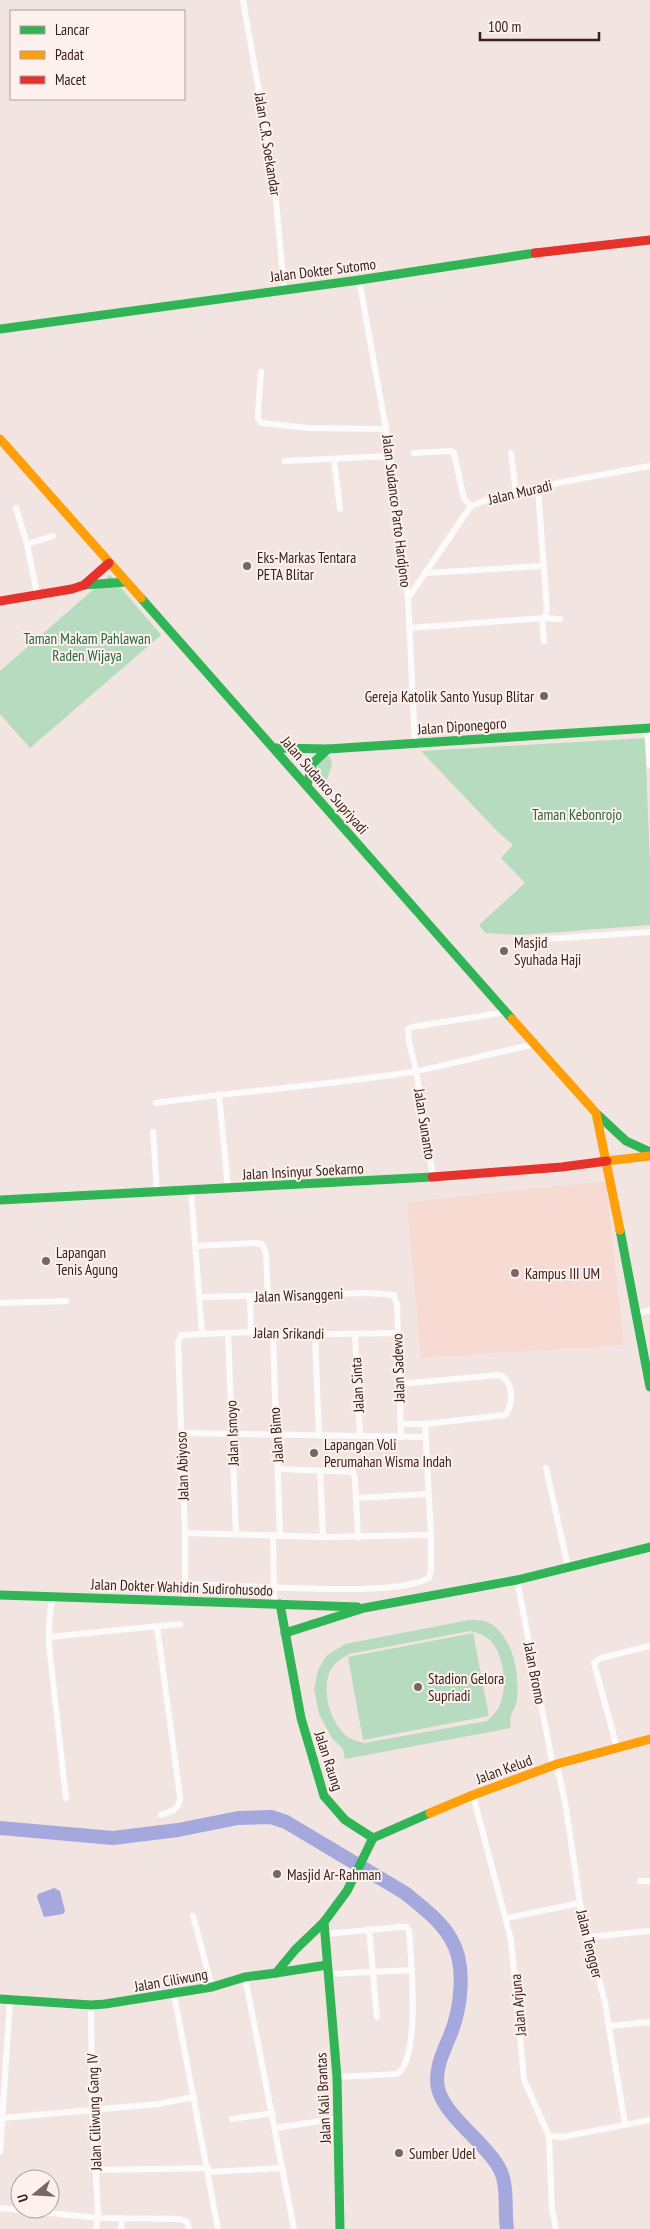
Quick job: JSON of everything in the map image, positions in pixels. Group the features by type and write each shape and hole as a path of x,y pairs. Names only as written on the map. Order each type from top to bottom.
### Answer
{"main road":[{"name":"Jalan Dokter Sutomo","path":"0,329 284,288 359,280 538,253 650,240"},
{"name":"Jalan Sudanco Supriyadi","path":"0,439 4,449 275,748 499,1005 596,1113 650,1381"},
{"path":"84,585 109,563"},
{"path":"0,601 84,585 126,582"},
{"name":"Jalan Diponegoro","path":"275,748 328,749 649,728"},
{"path":"307,786 313,758 328,749"},
{"path":"596,1113 626,1141 650,1154"},
{"name":"Jalan Insinyur Soekarno","path":"0,1200 434,1177 562,1167 650,1154"},
{"name":"Jalan Dokter Wahidin Sudirohusodo","path":"285,1633 364,1608 517,1580 650,1547"},
{"name":"Jalan Dokter Wahidin Sudirohusodo","path":"0,1595 185,1599 364,1608"},
{"name":"Jalan Raung","path":"276,1603 285,1633 301,1718 324,1796 345,1820 371,1843"},
{"name":"Jalan Kelud","path":"371,1843 474,1795 555,1765 650,1739"},
{"path":"276,1973 295,1950 324,1922 347,1891 371,1843"},
{"name":"Jalan Kali Brantas","path":"324,1922 337,2077 340,2229"},
{"name":"Jalan Ciliwung","path":"0,1999 91,2006 174,1994 276,1973 327,1970"}],"street":[{"name":"Jalan C.R. Soekandar","path":"243,0 274,178 284,288"},
{"name":"Jalan Sudanco Parto Hardjono","path":"359,280 386,429 408,598 415,744"},
{"path":"261,372 258,419 261,423 309,428 386,429"},
{"path":"414,453 454,453 464,499 471,506"},
{"path":"511,453 516,493"},
{"path":"284,462 389,456"},
{"path":"334,460 340,509"},
{"name":"Jalan Muradi","path":"408,598 471,506 488,499 562,482 650,466"},
{"path":"538,489 547,610 543,618 544,641"},
{"path":"16,508 27,544 37,594"},
{"path":"27,544 53,536"},
{"path":"425,573 543,566"},
{"path":"409,628 543,618 560,619"},
{"path":"649,728 650,765"},
{"path":"531,940 650,932"},
{"name":"Jalan Sunanto","path":"434,1177 408,1029 507,1012"},
{"path":"156,1103 219,1094 329,1084 416,1070 535,1044"},
{"path":"219,1094 228,1188"},
{"path":"153,1132 157,1192"},
{"path":"191,1190 197,1246 202,1333"},
{"path":"197,1246 262,1244 266,1254 268,1296"},
{"name":"Jalan Wisanggeni","path":"200,1297 390,1293 396,1298"},
{"path":"250,1296 252,1332"},
{"name":"Jalan Sadewo","path":"396,1298 401,1437"},
{"path":"0,1303 66,1301"},
{"path":"637,1314 650,1310"},
{"name":"Jalan Srikandi","path":"181,1335 252,1332 315,1335 397,1333"},
{"name":"Jalan Ismoyo","path":"228,1333 236,1534"},
{"name":"Jalan Bimo","path":"273,1334 275,1433 278,1469 274,1588 276,1603"},
{"name":"Jalan Sinta","path":"355,1334 360,1436"},
{"name":"Jalan Abiyoso","path":"181,1335 178,1343 185,1533 185,1599"},
{"path":"315,1335 319,1435"},
{"path":"399,1384 504,1376 508,1380 510,1408 506,1415 425,1424 401,1424"},
{"path":"184,1584 274,1588 375,1588 429,1578 431,1570 425,1424"},
{"path":"181,1433 426,1436"},
{"path":"546,1468 568,1567"},
{"path":"278,1469 353,1472 358,1537"},
{"path":"320,1470 322,1537"},
{"path":"356,1498 427,1494"},
{"path":"185,1533 322,1537 430,1535"},
{"name":"Jalan Bromo","path":"517,1580 555,1765"},
{"path":"52,1597 49,1637 66,1798"},
{"path":"49,1637 180,1624"},
{"path":"157,1626 180,1797 180,1802 176,1809 161,1815"},
{"path":"616,1748 594,1663 601,1658 650,1646"},
{"name":"Jalan Tengger","path":"555,1765 566,1808 580,1903 609,2026 625,2124"},
{"name":"Jalan Arjuna","path":"474,1795 506,1918 514,1964 524,2080 549,2136"},
{"path":"640,1881 650,1881"},
{"path":"506,1918 580,1903"},
{"path":"193,1916 212,1987"},
{"path":"326,1934 406,1927 409,1931 412,1970 412,2035 408,2056 400,2072 392,2075 337,2077"},
{"path":"369,1929 377,2017"},
{"path":"588,1937 650,1931"},
{"path":"327,1970 373,1973 412,1970"},
{"path":"245,1978 276,2128 294,2229"},
{"path":"174,1994 218,2229"},
{"path":"0,2152 10,2000"},
{"name":"Jalan Ciliwung Gang IV","path":"91,2006 92,2108 97,2170 98,2218 96,2229"},
{"path":"609,2026 650,2022"},
{"path":"3,2118 92,2108 158,2104 194,2098"},
{"path":"232,2119 273,2113"},
{"path":"276,2128 339,2118"},
{"path":"556,2229 552,2210 549,2136 562,2137 650,2120"},
{"path":"97,2170 282,2168"},
{"path":"0,2208 98,2218 180,2218 188,2222 189,2229"},
{"path":"121,2229 122,2218"}],"shaded area":[{"name":"Kampus III UM","path":"606,1181 624,1345 421,1358 407,1202"}],"green space":[{"name":"Taman Makam Pahlawan Raden Wijaya","path":"110,575 161,635 30,748 0,714 0,671"},
{"name":"Taman Kebonrojo","path":"645,738 650,863 650,925 520,935 485,933 479,925 525,883 501,858 513,845 498,832 421,751"},
{"path":"324,755 330,757 332,765 324,788 319,788 315,774 315,765"},
{"path":"469,1620 485,1621 494,1626 508,1643 515,1666 518,1689 515,1707 511,1715 511,1728 345,1759 343,1749 332,1738 319,1714 314,1689 318,1670 326,1656 345,1644","holes":["470,1631 484,1636 491,1641 496,1648 504,1674 501,1702 498,1709 487,1721 364,1743 349,1738 336,1723 331,1713 326,1691 330,1671 339,1660 349,1654"]},
{"path":"473,1633 489,1716 363,1740 348,1657"}],"water":[{"path":"54,1888 60,1891 65,1911 63,1914 44,1917 37,1897 38,1894"}],"waterway":[{"path":"0,1828 113,1838 178,1830 238,1818 271,1817 286,1822 405,1893 442,1926 456,1950 461,1975 459,2002 457,2015 439,2064 437,2085 450,2111 498,2166 504,2180 507,2229"}],"traffic: fast":[{"path":"0,329 359,280 535,253"},
{"path":"84,585 126,582"},
{"path":"141,598 512,1019"},
{"path":"275,748 328,749 650,728"},
{"path":"307,786 312,764 328,749"},
{"path":"597,1114 626,1141 650,1152"},
{"path":"0,1200 432,1177"},
{"path":"620,1230 650,1387"},
{"path":"285,1633 364,1608 517,1580 650,1547"},
{"path":"0,1595 358,1607"},
{"path":"280,1604 301,1718 324,1796 345,1820 373,1838"},
{"path":"340,2229 337,2077 324,1922 347,1891 373,1838 430,1813"},
{"path":"0,1999 91,2005 105,2004 212,1987 245,1977 276,1973 295,1950 324,1922"},
{"path":"276,1973 327,1965"}],"traffic: slow":[{"path":"0,439 141,598"},
{"path":"512,1019 596,1113 620,1230"},
{"path":"607,1161 650,1156"},
{"path":"430,1813 557,1764 650,1739"}],"traffic: jam":[{"path":"535,253 650,240"},
{"path":"0,601 72,589 84,585 109,563"},
{"path":"432,1177 562,1167 607,1161"}],"place":[{"name":"Eks-Markas Tentara PETA Blitar","path":"247,566"},
{"name":"Gereja Katolik Santo Yusup Blitar","path":"544,696"},
{"name":"Masjid Syuhada Haji","path":"504,951"},
{"name":"Lapangan Tenis Agung","path":"46,1261"},
{"name":"Kampus III UM","path":"515,1273"},
{"name":"Lapangan Voli Perumahan Wisma Indah","path":"314,1453"},
{"name":"Stadion Gelora Supriadi","path":"418,1687"},
{"name":"Masjid Ar-Rahman","path":"277,1874"},
{"name":"Sumber Udel","path":"399,2153"}]}
